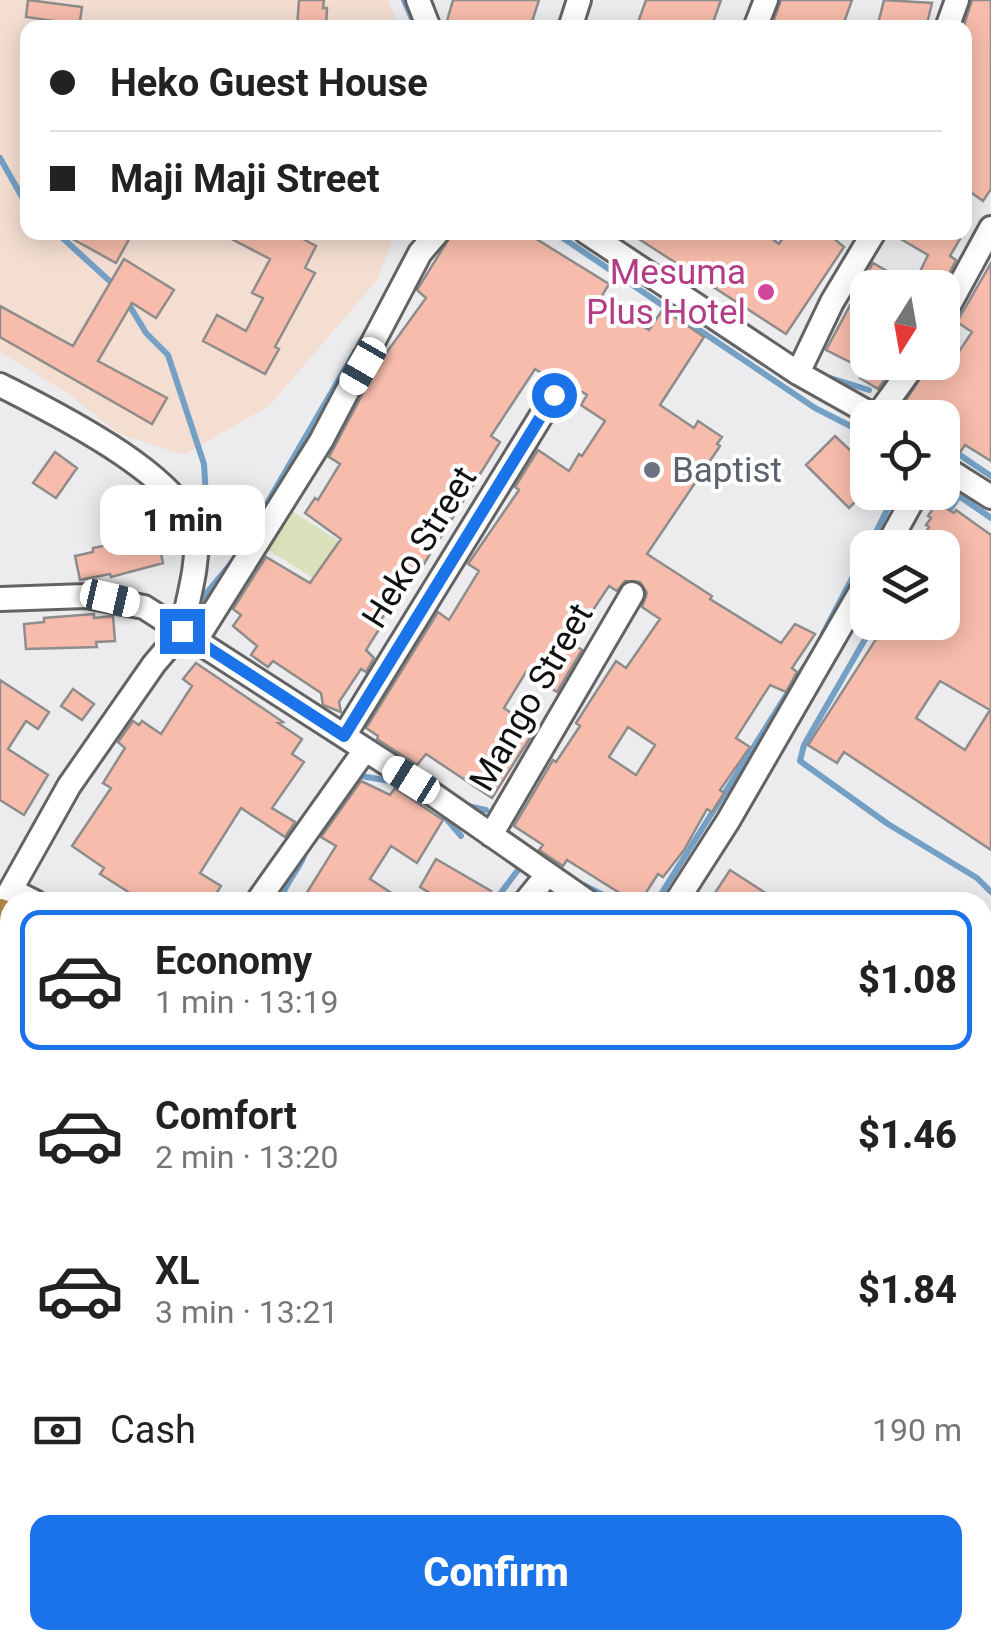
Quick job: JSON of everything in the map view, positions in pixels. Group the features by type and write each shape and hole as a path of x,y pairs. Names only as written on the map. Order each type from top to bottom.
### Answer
{"street":[{"path":"960,285 991,228"},
{"path":"14,892 69,786 154,664 189,635 322,441 420,253 431,240"},
{"path":"598,240 798,373 850,402"},
{"path":"798,373 832,302 869,240"},
{"path":"0,385 85,430 162,484 190,513 196,537 189,635"},
{"name":"Heko Street","path":"344,736 554,395"},
{"path":"960,477 991,497"},
{"name":"Mango Street","path":"491,835 632,594"},
{"path":"0,599 110,598 144,606 573,892"},
{"path":"682,892 850,610"},
{"path":"264,892 365,750"},
{"path":"534,892 547,875"}],"shaded area":[{"path":"0,0 388,0 396,20 20,20 20,240 392,240 378,279 269,406 184,455 119,434 67,393 0,352"}],"green space":[{"path":"292,511 339,541 313,578 267,549"}],"building":[{"path":"28,0 82,7 80,20 26,17"},
{"path":"299,0 324,0 326,20 298,20"},
{"path":"453,0 539,0 533,20 447,20"},
{"path":"646,0 721,0 714,20 639,20"},
{"path":"781,0 852,0 845,20 774,20"},
{"path":"884,0 932,3 928,20 879,20"},
{"path":"972,0 991,0 991,189 983,201 972,193 972,20 966,20"},
{"path":"74,240 129,240 116,263"},
{"path":"233,240 305,240 316,246 305,268 315,273 275,347 279,349 265,374 203,341 217,315 246,331 263,298 252,293 270,259"},
{"path":"448,240 538,240 609,284 600,299 649,330 663,309 704,337 660,405 694,428 698,421 722,437 717,444 720,446 647,554 781,643 795,624 815,634 792,668 797,672 786,692 770,685 736,738 750,747 720,790 724,793 712,812 707,809 684,850 663,877 658,874 646,892 618,892 567,860 563,866 539,850 543,845 514,826 553,760 556,762 580,726 576,723 616,661 626,668 660,619 642,607 647,593 640,582 625,581 617,591 609,586 571,643 582,650 557,692 526,672 504,708 535,730 492,798 426,754 417,765 366,728 438,612 449,620 479,571 468,564 519,490 515,487 538,450 569,471 579,454 582,456 605,421 581,405 587,395 549,371 546,376 535,369 491,436 500,442 412,583 408,581 380,621 383,623 366,650 374,658 366,672 361,669 339,702 341,712 323,705 321,693 273,661 268,667 251,655 257,646 233,626 241,615 233,609 266,557 310,583 341,539 305,513 315,498 318,500 340,464 329,457 379,363 426,298 417,290","holes":["628,727 655,745 636,775 609,757"]},
{"path":"640,240 774,240 779,244 782,240 836,240 844,247 786,334"},
{"path":"903,240 959,240 950,256 956,260 951,270 921,270 928,255"},
{"path":"124,259 174,290 156,318 132,303 98,361 167,398 152,424 0,337 0,306 73,346"},
{"path":"991,263 991,461 965,445 960,450 960,400 906,400 919,380 960,380 960,350 972,332 960,324 960,317"},
{"path":"850,306 850,362 826,350"},
{"path":"863,380 884,380 878,389"},
{"path":"835,436 850,450 850,507 849,508 806,465"},
{"path":"55,452 77,468 56,498 33,483"},
{"path":"932,510 956,510 991,535 991,850 844,752 837,763 808,745 875,640 960,640 960,530 927,530 931,518 928,516","holes":["940,681 990,710 965,750 916,718"]},
{"path":"141,538 142,542 158,539 163,563 111,577 110,574 80,580 75,556"},
{"path":"94,614 94,618 113,616 115,641 96,642 97,647 26,649 24,624 44,622 44,618"},
{"path":"196,663 302,739 292,754 304,762 272,808 295,822 285,837 241,808 200,873 221,886 217,892 128,892 100,874 104,868 72,846 111,788 103,783 125,748 118,742 133,721 139,725 142,721 161,734 192,686 183,679"},
{"path":"0,680 49,712 38,729 26,721 8,749 48,775 24,815 0,800"},
{"path":"73,689 94,704 82,720 61,706"},
{"path":"361,781 390,795 395,788 443,820 417,863 391,846 370,879 390,892 307,892 336,846 321,837"},
{"path":"436,859 491,891 428,892 420,887"},
{"path":"730,870 764,892 716,892"}],"waterway":[{"path":"404,0 413,20"},
{"path":"0,158 20,193"},
{"path":"65,240 114,285"},
{"path":"566,240 815,408 850,426"},
{"path":"128,303 146,333 168,355 204,464 209,545 206,560"},
{"path":"195,617 205,595 234,560 356,350"},
{"path":"827,377 869,390"},
{"path":"960,455 991,476"},
{"path":"945,517 959,496 991,518"},
{"path":"877,530 887,510"},
{"path":"823,634 850,582"},
{"path":"865,640 804,745 800,761 888,824 977,878 991,892"},
{"path":"662,892 804,667"},
{"path":"355,781 361,776 390,781 416,795"},
{"path":"463,805 486,810"},
{"path":"439,810 461,836"},
{"path":"284,892 307,846"},
{"path":"502,892 518,870"},
{"path":"579,883 597,892"}],"place":[{"name":"Mesuma Plus Hotel","path":"766,292"},
{"name":"Baptist","path":"652,470"}],"route":[{"path":"182,631 344,736 554,395"}]}
